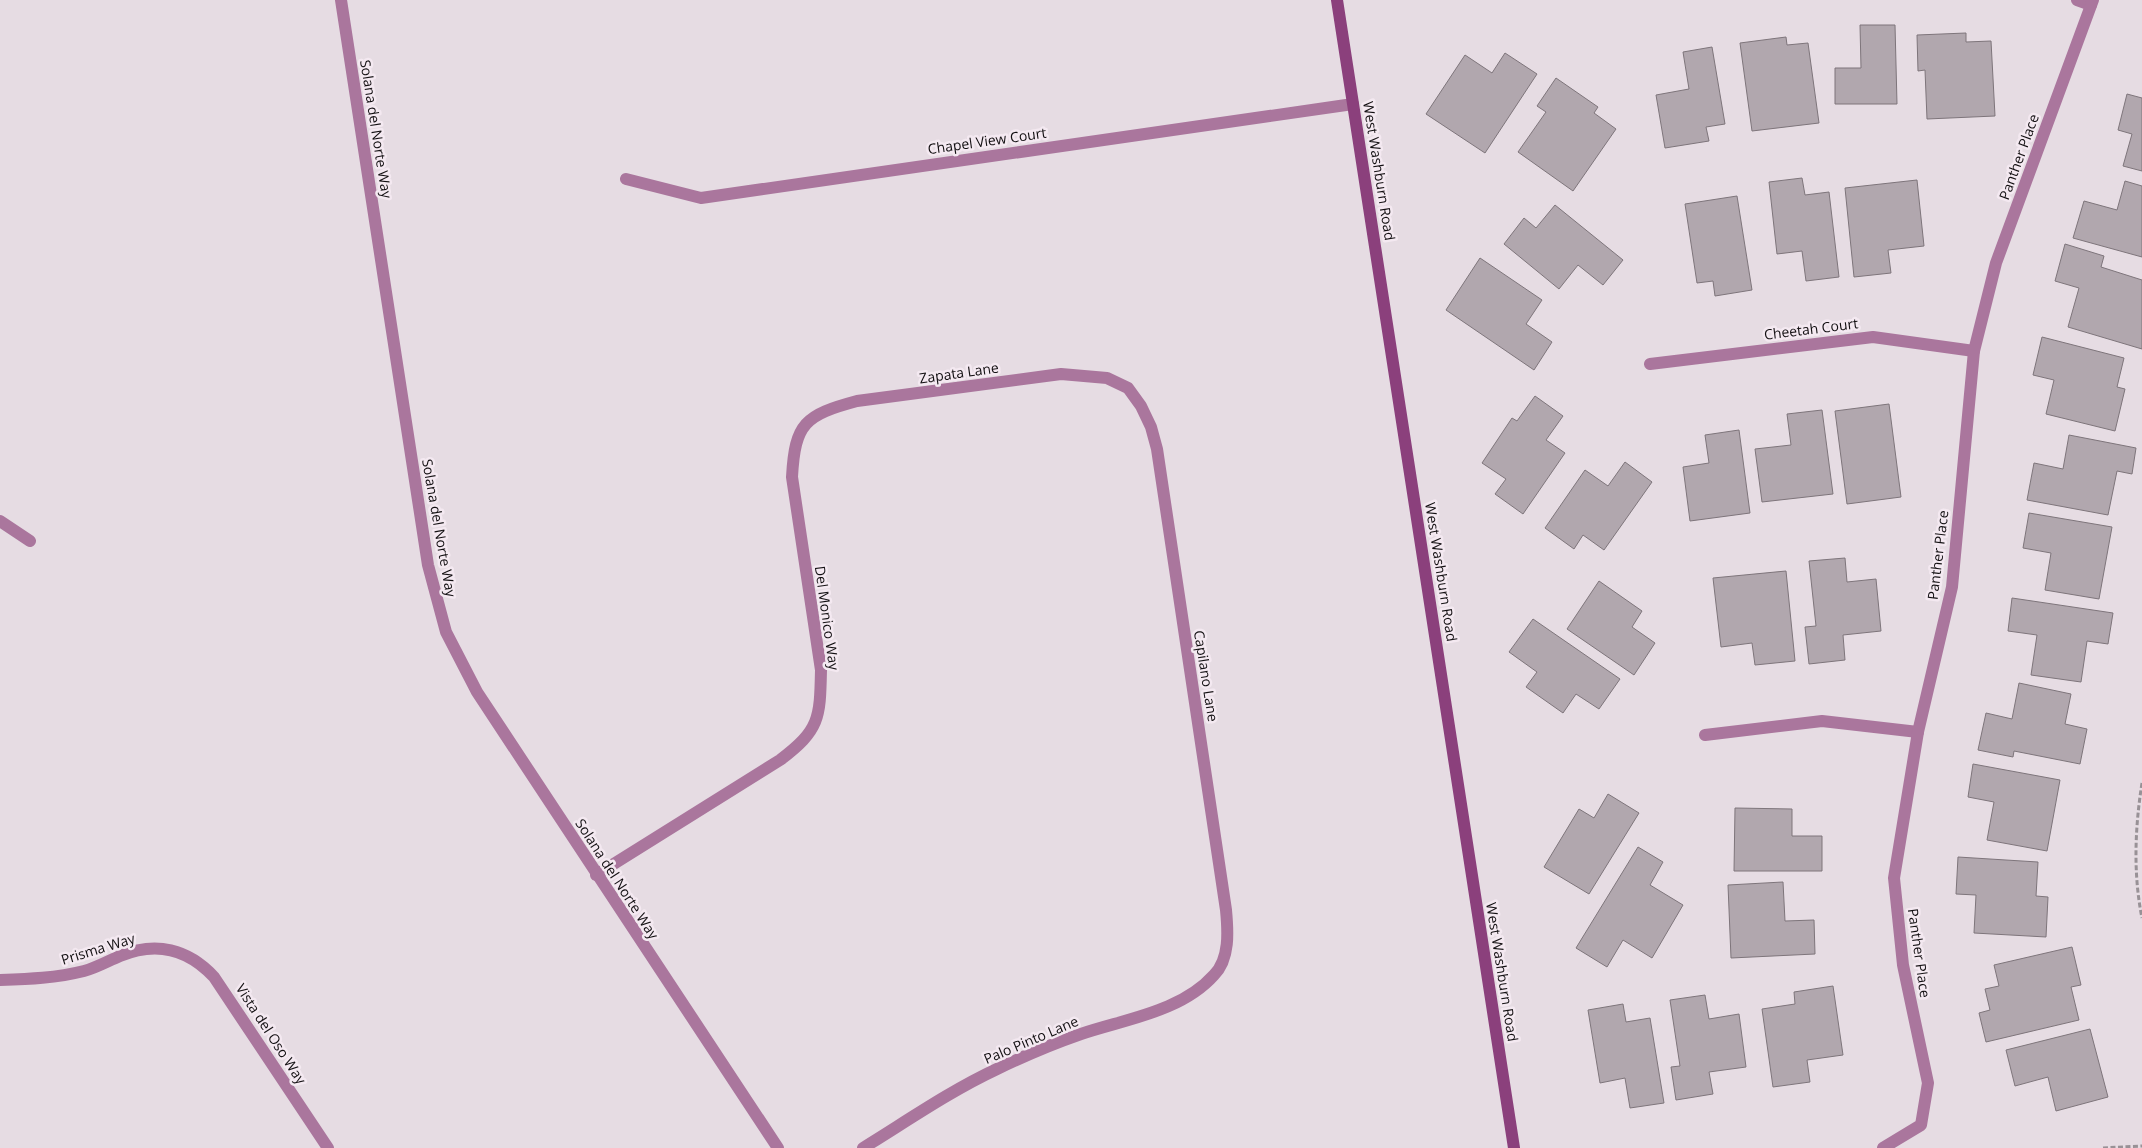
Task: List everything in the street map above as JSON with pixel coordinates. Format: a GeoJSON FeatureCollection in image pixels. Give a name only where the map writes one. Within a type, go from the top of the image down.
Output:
{"type":"FeatureCollection","features":[{"type":"Feature","properties":{"kind":"street","name":"Solana del Norte Way"},"geometry":{"type":"LineString","coordinates":[[341,0],[428,565],[446,632],[477,692],[778,1148]]}},
{"type":"Feature","properties":{"kind":"street","name":"West Washburn Road"},"geometry":{"type":"LineString","coordinates":[[1337,0],[1514,1148]]}},
{"type":"Feature","properties":{"kind":"street"},"geometry":{"type":"LineString","coordinates":[[2077,0],[2092,3]]}},
{"type":"Feature","properties":{"kind":"street","name":"Panther Place"},"geometry":{"type":"LineString","coordinates":[[1884,1148],[1921,1125],[1928,1082],[1903,966],[1894,878],[1918,732],[1952,587],[1974,351],[1996,263],[2092,3]]}},
{"type":"Feature","properties":{"kind":"street","name":"Chapel View Court"},"geometry":{"type":"LineString","coordinates":[[626,179],[701,198],[1353,104]]}},
{"type":"Feature","properties":{"kind":"street","name":"Cheetah Court"},"geometry":{"type":"LineString","coordinates":[[1650,364],[1873,337],[1974,351]]}},
{"type":"Feature","properties":{"kind":"street","name":"Zapata Lane"},"geometry":{"type":"LineString","coordinates":[[800,430],[815,416],[834,407],[857,401],[1061,374],[1107,378],[1128,388]]}},
{"type":"Feature","properties":{"kind":"street","name":"Capilano Lane"},"geometry":{"type":"LineString","coordinates":[[1128,388],[1141,406],[1151,426],[1157,449],[1218,851],[1228,931],[1225,953],[1216,974]]}},
{"type":"Feature","properties":{"kind":"street","name":"Del Monico Way"},"geometry":{"type":"LineString","coordinates":[[596,875],[780,760],[799,745],[815,725],[820,699],[821,670],[792,477],[793,453],[800,430]]}},
{"type":"Feature","properties":{"kind":"street"},"geometry":{"type":"LineString","coordinates":[[0,521],[30,541]]}},
{"type":"Feature","properties":{"kind":"street"},"geometry":{"type":"LineString","coordinates":[[1705,735],[1822,721],[1918,732]]}},
{"type":"Feature","properties":{"kind":"street","name":"Prisma Way"},"geometry":{"type":"LineString","coordinates":[[0,980],[48,978],[68,975],[88,970],[122,955],[140,950],[175,951]]}},
{"type":"Feature","properties":{"kind":"street","name":"Vista del Oso Way"},"geometry":{"type":"LineString","coordinates":[[175,951],[190,956],[203,965],[214,977],[328,1148]]}},
{"type":"Feature","properties":{"kind":"street","name":"Palo Pinto Lane"},"geometry":{"type":"LineString","coordinates":[[864,1148],[958,1089],[996,1069],[1081,1034],[1164,1008],[1201,988],[1216,974]]}},
{"type":"Feature","properties":{"kind":"path"},"geometry":{"type":"LineString","coordinates":[[2142,782],[2137,828],[2137,894],[2142,918]]}},
{"type":"Feature","properties":{"kind":"path"},"geometry":{"type":"LineString","coordinates":[[2103,1148],[2142,1146]]}},
{"type":"Feature","properties":{"kind":"building"},"geometry":{"type":"Polygon","coordinates":[[[1860,25],[1895,25],[1897,104],[1835,104],[1835,68],[1861,68],[1860,25]]]}},
{"type":"Feature","properties":{"kind":"building"},"geometry":{"type":"Polygon","coordinates":[[[1966,33],[1966,42],[1991,41],[1995,116],[1927,119],[1925,70],[1918,71],[1917,35],[1966,33]]]}},
{"type":"Feature","properties":{"kind":"building"},"geometry":{"type":"Polygon","coordinates":[[[1786,37],[1787,45],[1808,43],[1819,123],[1752,131],[1740,43],[1786,37]]]}},
{"type":"Feature","properties":{"kind":"building"},"geometry":{"type":"Polygon","coordinates":[[[1712,47],[1725,124],[1706,127],[1709,141],[1665,148],[1656,95],[1689,89],[1683,52],[1712,47]]]}},
{"type":"Feature","properties":{"kind":"building"},"geometry":{"type":"Polygon","coordinates":[[[1505,53],[1537,74],[1485,153],[1426,114],[1465,55],[1492,73],[1505,53]]]}},
{"type":"Feature","properties":{"kind":"building"},"geometry":{"type":"Polygon","coordinates":[[[1556,78],[1598,107],[1594,113],[1616,129],[1573,191],[1518,152],[1546,112],[1537,106],[1556,78]]]}},
{"type":"Feature","properties":{"kind":"building"},"geometry":{"type":"Polygon","coordinates":[[[2127,94],[2142,98],[2142,171],[2123,166],[2132,134],[2118,130],[2127,94]]]}},
{"type":"Feature","properties":{"kind":"building"},"geometry":{"type":"Polygon","coordinates":[[[1802,178],[1805,195],[1829,192],[1839,277],[1806,281],[1802,251],[1777,254],[1769,182],[1802,178]]]}},
{"type":"Feature","properties":{"kind":"building"},"geometry":{"type":"Polygon","coordinates":[[[1917,180],[1924,246],[1888,250],[1891,273],[1854,277],[1845,188],[1917,180]]]}},
{"type":"Feature","properties":{"kind":"building"},"geometry":{"type":"Polygon","coordinates":[[[2125,181],[2142,186],[2142,257],[2073,238],[2084,201],[2117,210],[2125,181]]]}},
{"type":"Feature","properties":{"kind":"building"},"geometry":{"type":"Polygon","coordinates":[[[1737,196],[1752,290],[1715,296],[1713,281],[1697,283],[1685,204],[1737,196]]]}},
{"type":"Feature","properties":{"kind":"building"},"geometry":{"type":"Polygon","coordinates":[[[1555,205],[1623,260],[1603,285],[1578,265],[1559,289],[1504,244],[1524,218],[1536,228],[1555,205]]]}},
{"type":"Feature","properties":{"kind":"building"},"geometry":{"type":"Polygon","coordinates":[[[2065,244],[2104,256],[2101,267],[2142,280],[2142,349],[2068,327],[2079,288],[2055,281],[2065,244]]]}},
{"type":"Feature","properties":{"kind":"building"},"geometry":{"type":"Polygon","coordinates":[[[1480,258],[1542,300],[1526,324],[1552,342],[1534,370],[1446,310],[1480,258]]]}},
{"type":"Feature","properties":{"kind":"building"},"geometry":{"type":"Polygon","coordinates":[[[2042,337],[2124,358],[2117,387],[2125,389],[2115,431],[2046,414],[2054,380],[2033,375],[2042,337]]]}},
{"type":"Feature","properties":{"kind":"building"},"geometry":{"type":"Polygon","coordinates":[[[1535,396],[1563,416],[1546,440],[1565,453],[1523,514],[1495,494],[1506,479],[1482,463],[1512,418],[1517,421],[1535,396]]]}},
{"type":"Feature","properties":{"kind":"building"},"geometry":{"type":"Polygon","coordinates":[[[1889,404],[1901,497],[1847,504],[1835,411],[1889,404]]]}},
{"type":"Feature","properties":{"kind":"building"},"geometry":{"type":"Polygon","coordinates":[[[1822,410],[1833,494],[1762,502],[1755,449],[1791,445],[1787,414],[1822,410]]]}},
{"type":"Feature","properties":{"kind":"building"},"geometry":{"type":"Polygon","coordinates":[[[1739,430],[1750,513],[1690,521],[1683,467],[1709,463],[1705,435],[1739,430]]]}},
{"type":"Feature","properties":{"kind":"building"},"geometry":{"type":"Polygon","coordinates":[[[2069,435],[2136,448],[2132,474],[2117,471],[2108,515],[2027,500],[2034,463],[2063,469],[2069,435]]]}},
{"type":"Feature","properties":{"kind":"building"},"geometry":{"type":"Polygon","coordinates":[[[1625,462],[1652,482],[1604,550],[1583,535],[1574,549],[1545,528],[1585,470],[1608,486],[1625,462]]]}},
{"type":"Feature","properties":{"kind":"building"},"geometry":{"type":"Polygon","coordinates":[[[2029,513],[2112,527],[2099,599],[2045,590],[2051,553],[2023,548],[2029,513]]]}},
{"type":"Feature","properties":{"kind":"building"},"geometry":{"type":"Polygon","coordinates":[[[1845,558],[1847,582],[1876,579],[1881,631],[1843,635],[1845,660],[1809,664],[1805,627],[1816,626],[1809,561],[1845,558]]]}},
{"type":"Feature","properties":{"kind":"building"},"geometry":{"type":"Polygon","coordinates":[[[1786,571],[1795,661],[1755,665],[1752,643],[1721,647],[1713,578],[1786,571]]]}},
{"type":"Feature","properties":{"kind":"building"},"geometry":{"type":"Polygon","coordinates":[[[1599,581],[1642,611],[1632,627],[1655,643],[1634,675],[1567,629],[1599,581]]]}},
{"type":"Feature","properties":{"kind":"building"},"geometry":{"type":"Polygon","coordinates":[[[2012,598],[2113,613],[2108,644],[2087,641],[2081,682],[2031,675],[2037,635],[2008,631],[2012,598]]]}},
{"type":"Feature","properties":{"kind":"building"},"geometry":{"type":"Polygon","coordinates":[[[1533,619],[1620,679],[1599,709],[1576,694],[1563,713],[1526,687],[1537,672],[1509,652],[1533,619]]]}},
{"type":"Feature","properties":{"kind":"building"},"geometry":{"type":"Polygon","coordinates":[[[2019,683],[2071,694],[2065,724],[2087,729],[2080,764],[2014,751],[2013,757],[1978,750],[1986,713],[2012,719],[2019,683]]]}},
{"type":"Feature","properties":{"kind":"building"},"geometry":{"type":"Polygon","coordinates":[[[1973,764],[2060,780],[2047,851],[1987,840],[1994,802],[1968,797],[1973,764]]]}},
{"type":"Feature","properties":{"kind":"building"},"geometry":{"type":"Polygon","coordinates":[[[1608,794],[1639,813],[1589,894],[1544,867],[1579,809],[1594,818],[1608,794]]]}},
{"type":"Feature","properties":{"kind":"building"},"geometry":{"type":"Polygon","coordinates":[[[1735,808],[1792,809],[1792,836],[1822,836],[1822,871],[1734,871],[1735,808]]]}},
{"type":"Feature","properties":{"kind":"building"},"geometry":{"type":"Polygon","coordinates":[[[1638,847],[1663,862],[1650,885],[1683,905],[1652,958],[1623,940],[1607,967],[1576,948],[1638,847]]]}},
{"type":"Feature","properties":{"kind":"building"},"geometry":{"type":"Polygon","coordinates":[[[1958,857],[2038,862],[2036,896],[2048,897],[2046,937],[1974,933],[1976,895],[1956,894],[1958,857]]]}},
{"type":"Feature","properties":{"kind":"building"},"geometry":{"type":"Polygon","coordinates":[[[1783,882],[1785,921],[1814,920],[1815,954],[1731,958],[1728,885],[1783,882]]]}},
{"type":"Feature","properties":{"kind":"building"},"geometry":{"type":"Polygon","coordinates":[[[2072,947],[2081,985],[2071,987],[2079,1020],[1986,1042],[1979,1013],[1990,1010],[1985,989],[1999,986],[1994,965],[2072,947]]]}},
{"type":"Feature","properties":{"kind":"building"},"geometry":{"type":"Polygon","coordinates":[[[1833,986],[1843,1055],[1807,1060],[1810,1082],[1773,1087],[1762,1009],[1795,1004],[1794,992],[1833,986]]]}},
{"type":"Feature","properties":{"kind":"building"},"geometry":{"type":"Polygon","coordinates":[[[1705,995],[1709,1019],[1739,1014],[1746,1067],[1709,1072],[1713,1094],[1676,1100],[1671,1067],[1680,1066],[1670,1000],[1705,995]]]}},
{"type":"Feature","properties":{"kind":"building"},"geometry":{"type":"Polygon","coordinates":[[[1623,1004],[1626,1022],[1650,1018],[1664,1103],[1630,1108],[1625,1078],[1600,1083],[1588,1010],[1623,1004]]]}},
{"type":"Feature","properties":{"kind":"building"},"geometry":{"type":"Polygon","coordinates":[[[2090,1029],[2108,1097],[2056,1111],[2048,1077],[2015,1086],[2006,1050],[2090,1029]]]}}]}
